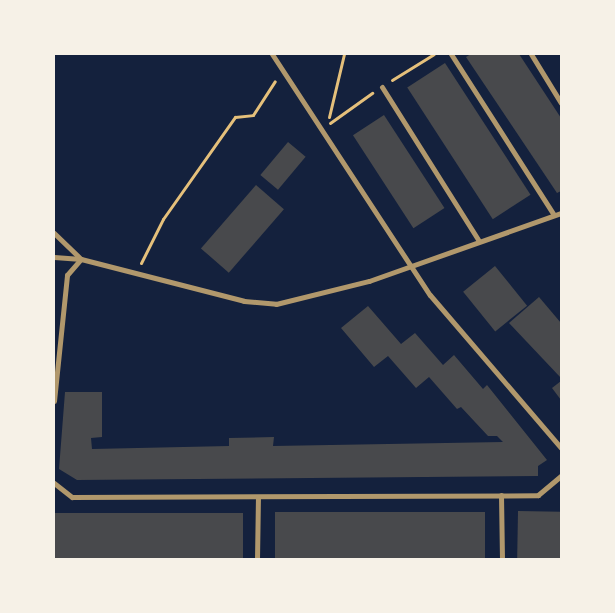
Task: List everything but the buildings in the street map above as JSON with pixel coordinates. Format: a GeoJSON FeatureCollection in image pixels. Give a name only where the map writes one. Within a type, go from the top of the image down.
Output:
{"type":"FeatureCollection","features":[{"type":"Feature","properties":{"kind":"street"},"geometry":{"type":"LineString","coordinates":[[272,54],[430,295],[561,448]]}},
{"type":"Feature","properties":{"kind":"street"},"geometry":{"type":"LineString","coordinates":[[451,54],[554,215]]}},
{"type":"Feature","properties":{"kind":"street"},"geometry":{"type":"LineString","coordinates":[[531,54],[561,103]]}},
{"type":"Feature","properties":{"kind":"street"},"geometry":{"type":"LineString","coordinates":[[382,87],[479,240]]}},
{"type":"Feature","properties":{"kind":"street"},"geometry":{"type":"LineString","coordinates":[[54,257],[81,258],[135,275],[244,301],[276,304],[369,281],[479,240],[561,213]]}},
{"type":"Feature","properties":{"kind":"street"},"geometry":{"type":"LineString","coordinates":[[54,233],[81,258]]}},
{"type":"Feature","properties":{"kind":"street"},"geometry":{"type":"LineString","coordinates":[[54,401],[67,275],[81,258]]}},
{"type":"Feature","properties":{"kind":"street"},"geometry":{"type":"LineString","coordinates":[[54,483],[72,497],[258,498],[538,495],[561,476]]}},
{"type":"Feature","properties":{"kind":"street"},"geometry":{"type":"LineString","coordinates":[[501,495],[502,559]]}},
{"type":"Feature","properties":{"kind":"street"},"geometry":{"type":"LineString","coordinates":[[257,559],[258,498]]}},
{"type":"Feature","properties":{"kind":"path"},"geometry":{"type":"LineString","coordinates":[[328,140],[328,124],[344,54]]}},
{"type":"Feature","properties":{"kind":"path"},"geometry":{"type":"LineString","coordinates":[[328,124],[434,54]]}},
{"type":"Feature","properties":{"kind":"path"},"geometry":{"type":"LineString","coordinates":[[135,275],[163,219],[235,117],[253,115],[282,69]]}},
{"type":"Feature","properties":{"kind":"path"},"geometry":{"type":"LineString","coordinates":[[323,116],[328,124]]}}]}
